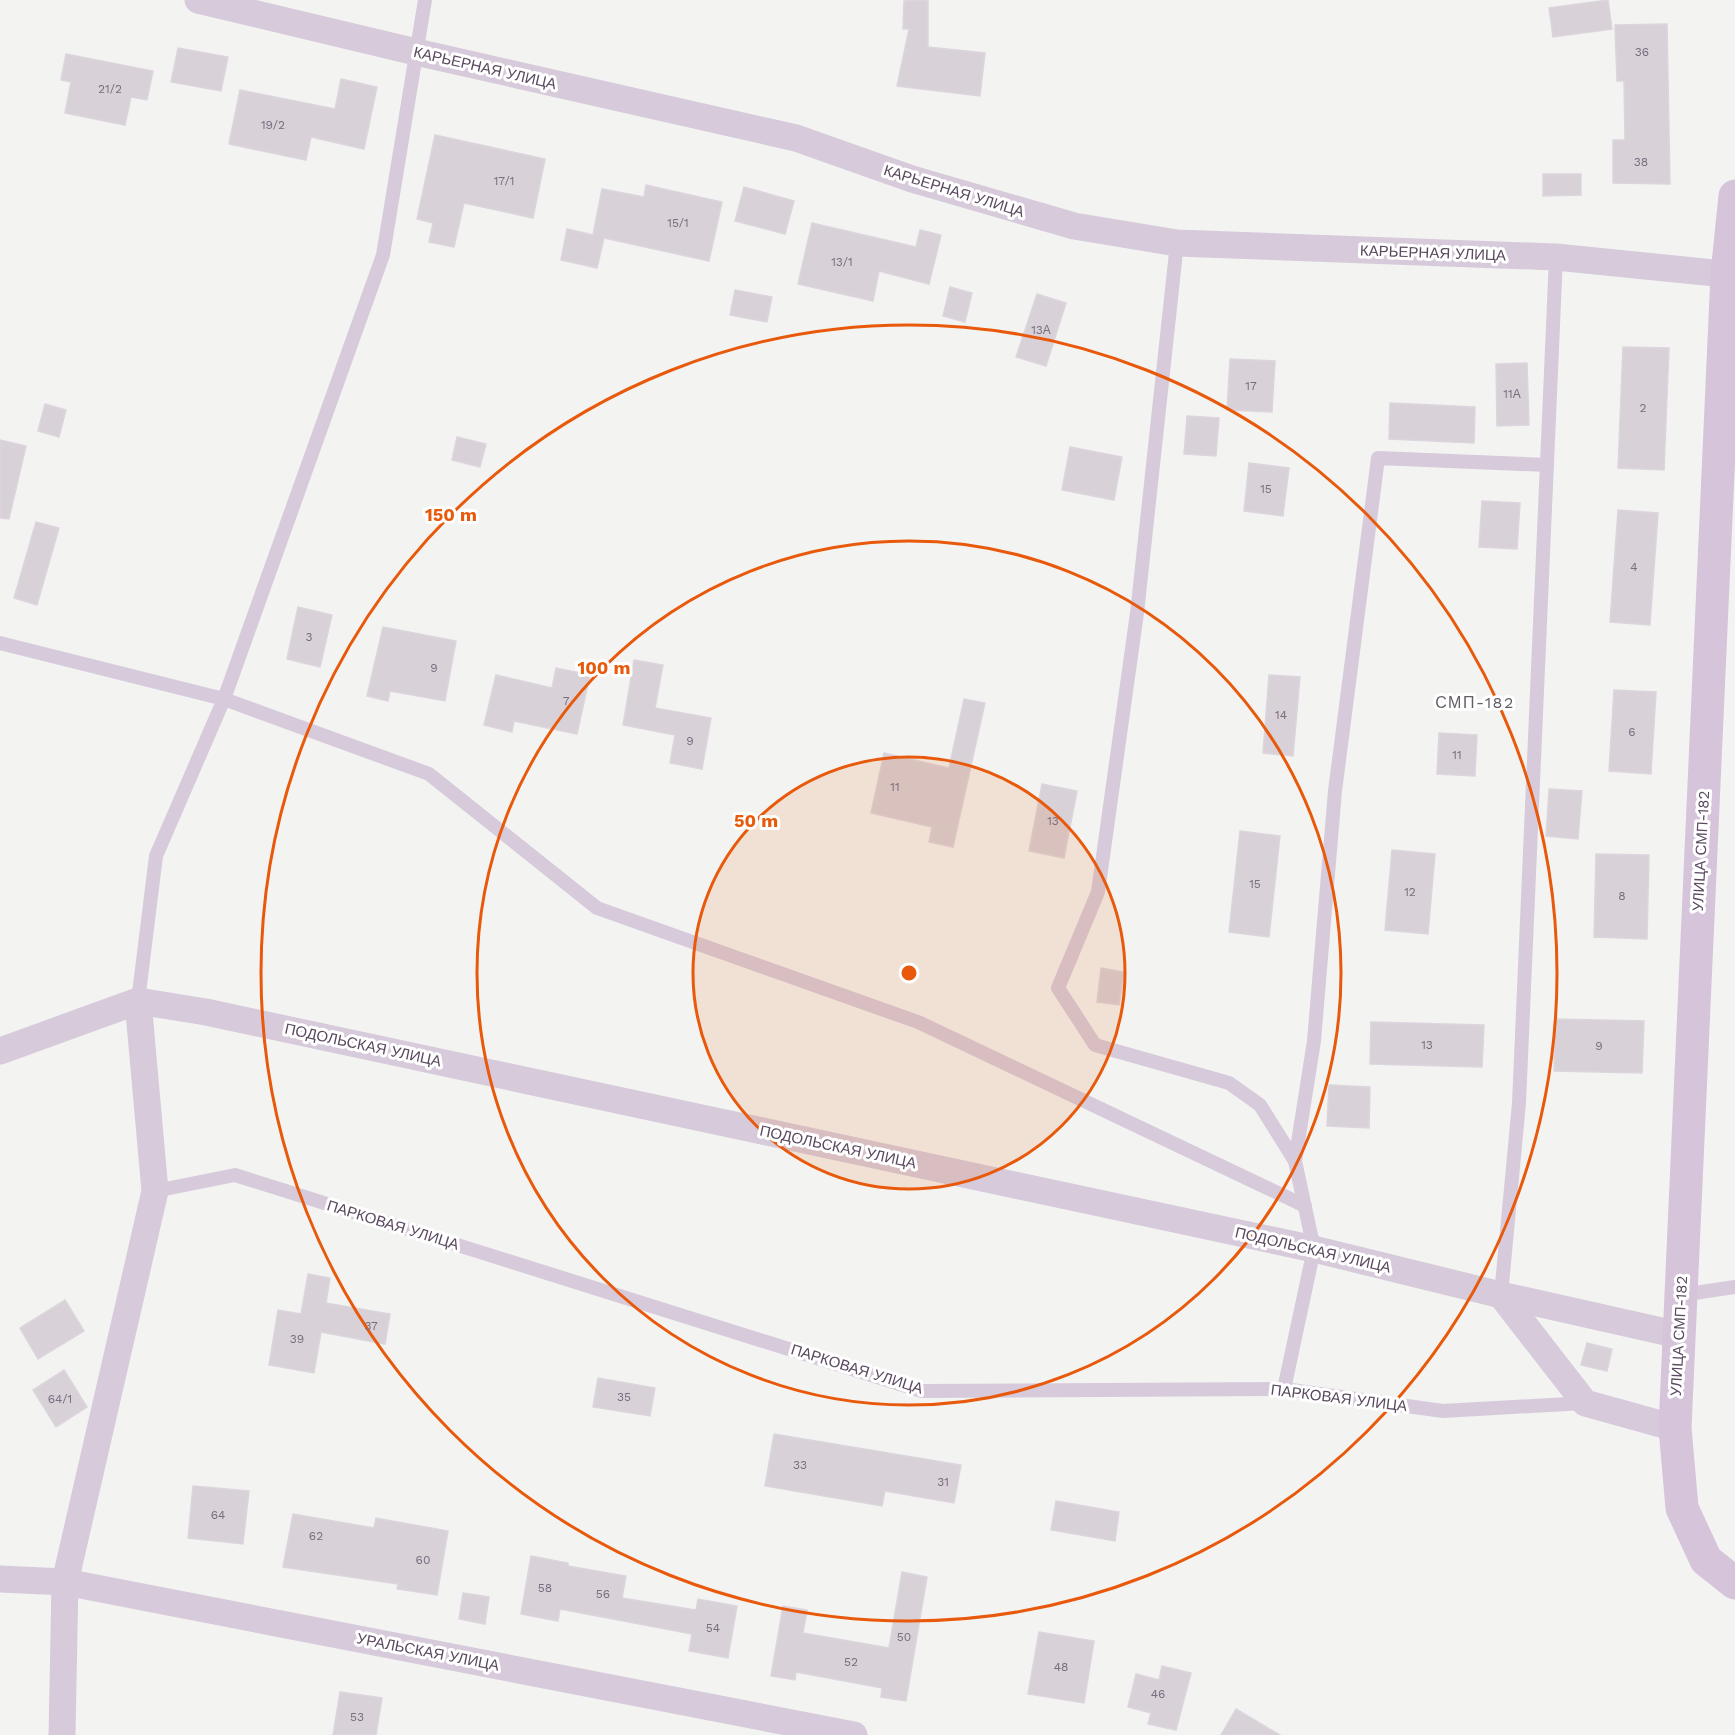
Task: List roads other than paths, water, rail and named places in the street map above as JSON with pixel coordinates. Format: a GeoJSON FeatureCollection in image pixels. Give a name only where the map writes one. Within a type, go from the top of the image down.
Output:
{"type":"FeatureCollection","features":[{"type":"Feature","properties":{"kind":"street","name":"КАРЬЕРНАЯ УЛИЦА"},"geometry":{"type":"LineString","coordinates":[[198,0],[796,138],[912,179],[1074,226],[1177,243],[1556,257],[1731,274]]}},
{"type":"Feature","properties":{"kind":"street","name":"УЛИЦА СМП-182"},"geometry":{"type":"LineString","coordinates":[[1675,1428],[1735,196]]}},
{"type":"Feature","properties":{"kind":"street","name":"ПОДОЛЬСКАЯ УЛИЦА"},"geometry":{"type":"LineString","coordinates":[[0,1051],[138,1001],[218,1014],[1314,1249],[1501,1295],[1679,1335]]}},
{"type":"Feature","properties":{"kind":"street"},"geometry":{"type":"LineString","coordinates":[[62,1735],[64,1582],[155,1191],[138,1001]]}},
{"type":"Feature","properties":{"kind":"street"},"geometry":{"type":"LineString","coordinates":[[1501,1295],[1585,1403],[1675,1428],[1682,1508],[1706,1560],[1735,1582]]}},
{"type":"Feature","properties":{"kind":"street","name":"УРАЛЬСКАЯ УЛИЦА"},"geometry":{"type":"LineString","coordinates":[[0,1579],[64,1582],[854,1735]]}},
{"type":"Feature","properties":{"kind":"lane"},"geometry":{"type":"LineString","coordinates":[[138,1001],[156,855],[224,699],[383,255],[425,0]]}},
{"type":"Feature","properties":{"kind":"lane"},"geometry":{"type":"LineString","coordinates":[[1177,243],[1137,613],[1098,892],[1058,988],[1095,1045],[1229,1083],[1260,1106],[1295,1161],[1314,1249],[1284,1389]]}},
{"type":"Feature","properties":{"kind":"lane"},"geometry":{"type":"LineString","coordinates":[[1501,1295],[1519,1103],[1556,257]]}},
{"type":"Feature","properties":{"kind":"lane"},"geometry":{"type":"LineString","coordinates":[[1295,1161],[1314,1041],[1335,791],[1378,459],[1547,465]]}},
{"type":"Feature","properties":{"kind":"lane"},"geometry":{"type":"LineString","coordinates":[[0,643],[224,699],[429,774],[597,908],[918,1022],[1305,1206]]}},
{"type":"Feature","properties":{"kind":"lane","name":"ПАРКОВАЯ УЛИЦА"},"geometry":{"type":"LineString","coordinates":[[155,1191],[235,1175],[922,1391],[1284,1389],[1443,1411],[1585,1403]]}},
{"type":"Feature","properties":{"kind":"lane"},"geometry":{"type":"LineString","coordinates":[[1681,1295],[1735,1287]]}},
{"type":"Feature","properties":{"kind":"district","name":"СМП-182"},"geometry":{"type":"Point","coordinates":[1475,702]}}]}
